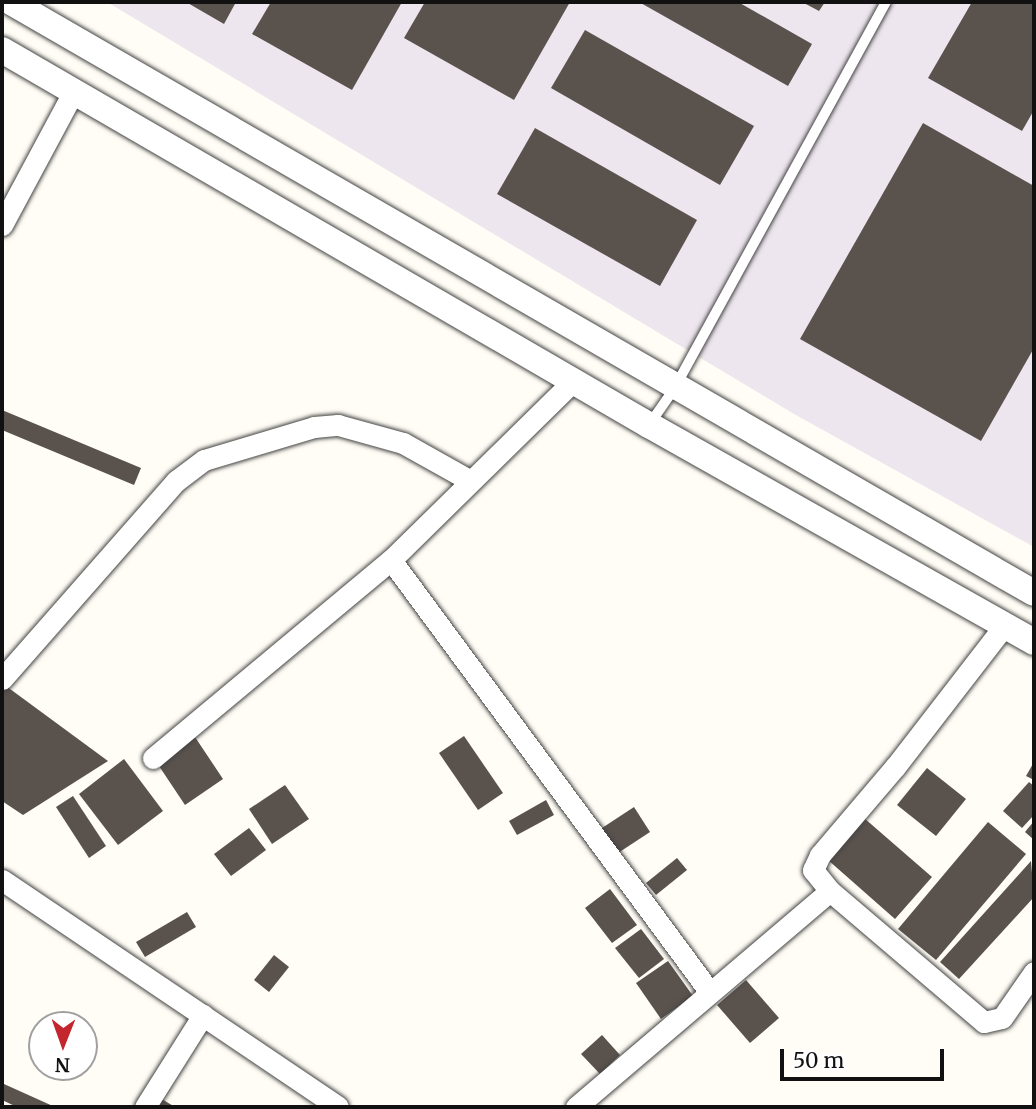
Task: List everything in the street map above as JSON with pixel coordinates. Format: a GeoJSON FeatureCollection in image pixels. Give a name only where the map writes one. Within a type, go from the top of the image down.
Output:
{"type":"FeatureCollection","features":[{"type":"Feature","properties":{"kind":"street"},"geometry":{"type":"LineString","coordinates":[[11,2],[674,389],[1034,593]]}},
{"type":"Feature","properties":{"kind":"street"},"geometry":{"type":"LineString","coordinates":[[2,50],[649,425],[1034,642]]}},
{"type":"Feature","properties":{"kind":"street"},"geometry":{"type":"LineString","coordinates":[[2,225],[74,91]]}},
{"type":"Feature","properties":{"kind":"street"},"geometry":{"type":"LineString","coordinates":[[153,758],[391,560],[469,480],[573,381]]}},
{"type":"Feature","properties":{"kind":"street"},"geometry":{"type":"LineString","coordinates":[[2,679],[176,481],[204,460],[314,427],[338,425],[403,443],[469,480]]}},
{"type":"Feature","properties":{"kind":"street"},"geometry":{"type":"LineString","coordinates":[[391,560],[709,991]]}},
{"type":"Feature","properties":{"kind":"street"},"geometry":{"type":"LineString","coordinates":[[979,611],[1000,576]]}},
{"type":"Feature","properties":{"kind":"street"},"geometry":{"type":"LineString","coordinates":[[1004,626],[895,767],[820,855],[813,870],[830,891],[984,1022],[1002,1018],[1034,972]]}},
{"type":"Feature","properties":{"kind":"street"},"geometry":{"type":"LineString","coordinates":[[2,880],[338,1107]]}},
{"type":"Feature","properties":{"kind":"street"},"geometry":{"type":"LineString","coordinates":[[576,1107],[709,991],[830,891]]}},
{"type":"Feature","properties":{"kind":"street"},"geometry":{"type":"LineString","coordinates":[[145,1107],[203,1015]]}},
{"type":"Feature","properties":{"kind":"lane"},"geometry":{"type":"LineString","coordinates":[[649,425],[674,389],[886,2]]}},
{"type":"Feature","properties":{"kind":"shaded area"},"geometry":{"type":"Polygon","coordinates":[[[107,2],[1034,2],[1034,547],[794,414],[107,2]]]}},
{"type":"Feature","properties":{"kind":"building"},"geometry":{"type":"Polygon","coordinates":[[[186,2],[236,2],[224,24],[186,2]]]}},
{"type":"Feature","properties":{"kind":"building"},"geometry":{"type":"Polygon","coordinates":[[[271,2],[402,2],[352,90],[252,34],[271,2]]]}},
{"type":"Feature","properties":{"kind":"building"},"geometry":{"type":"Polygon","coordinates":[[[425,2],[570,2],[514,100],[404,38],[425,2]]]}},
{"type":"Feature","properties":{"kind":"building"},"geometry":{"type":"Polygon","coordinates":[[[639,2],[738,2],[812,44],[788,86],[639,2]]]}},
{"type":"Feature","properties":{"kind":"building"},"geometry":{"type":"Polygon","coordinates":[[[802,2],[825,2],[819,11],[802,2]]]}},
{"type":"Feature","properties":{"kind":"building"},"geometry":{"type":"Polygon","coordinates":[[[972,2],[1034,2],[1034,110],[1022,131],[928,78],[972,2]]]}},
{"type":"Feature","properties":{"kind":"building"},"geometry":{"type":"Polygon","coordinates":[[[585,30],[754,126],[720,185],[551,88],[585,30]]]}},
{"type":"Feature","properties":{"kind":"building"},"geometry":{"type":"Polygon","coordinates":[[[923,123],[1034,186],[1034,348],[981,441],[800,339],[923,123]]]}},
{"type":"Feature","properties":{"kind":"building"},"geometry":{"type":"Polygon","coordinates":[[[535,128],[697,220],[660,286],[497,194],[535,128]]]}},
{"type":"Feature","properties":{"kind":"building"},"geometry":{"type":"Polygon","coordinates":[[[2,410],[141,468],[134,485],[2,430],[2,410]]]}},
{"type":"Feature","properties":{"kind":"building"},"geometry":{"type":"Polygon","coordinates":[[[6,686],[108,761],[23,815],[2,801],[2,691],[6,686]]]}},
{"type":"Feature","properties":{"kind":"building"},"geometry":{"type":"Polygon","coordinates":[[[464,736],[503,793],[478,810],[439,753],[464,736]]]}},
{"type":"Feature","properties":{"kind":"building"},"geometry":{"type":"Polygon","coordinates":[[[195,737],[223,779],[185,805],[157,763],[195,737]]]}},
{"type":"Feature","properties":{"kind":"building"},"geometry":{"type":"Polygon","coordinates":[[[124,759],[163,811],[118,845],[79,794],[124,759]]]}},
{"type":"Feature","properties":{"kind":"building"},"geometry":{"type":"Polygon","coordinates":[[[1034,762],[1034,780],[1026,776],[1034,762]]]}},
{"type":"Feature","properties":{"kind":"building"},"geometry":{"type":"Polygon","coordinates":[[[927,768],[966,799],[936,836],[897,805],[927,768]]]}},
{"type":"Feature","properties":{"kind":"building"},"geometry":{"type":"Polygon","coordinates":[[[1029,782],[1034,786],[1034,815],[1022,828],[1003,811],[1029,782]]]}},
{"type":"Feature","properties":{"kind":"building"},"geometry":{"type":"Polygon","coordinates":[[[285,785],[309,819],[272,844],[249,809],[285,785]]]}},
{"type":"Feature","properties":{"kind":"building"},"geometry":{"type":"Polygon","coordinates":[[[73,796],[106,846],[89,858],[56,807],[73,796]]]}},
{"type":"Feature","properties":{"kind":"building"},"geometry":{"type":"Polygon","coordinates":[[[546,800],[554,815],[517,835],[509,821],[546,800]]]}},
{"type":"Feature","properties":{"kind":"building"},"geometry":{"type":"Polygon","coordinates":[[[634,807],[650,832],[615,855],[599,830],[634,807]]]}},
{"type":"Feature","properties":{"kind":"building"},"geometry":{"type":"Polygon","coordinates":[[[864,818],[932,877],[895,919],[828,860],[864,818]]]}},
{"type":"Feature","properties":{"kind":"building"},"geometry":{"type":"Polygon","coordinates":[[[1034,821],[1034,840],[1025,832],[1034,821]]]}},
{"type":"Feature","properties":{"kind":"building"},"geometry":{"type":"Polygon","coordinates":[[[988,822],[1026,854],[936,960],[898,929],[988,822]]]}},
{"type":"Feature","properties":{"kind":"building"},"geometry":{"type":"Polygon","coordinates":[[[249,828],[266,850],[231,876],[214,854],[249,828]]]}},
{"type":"Feature","properties":{"kind":"building"},"geometry":{"type":"Polygon","coordinates":[[[677,858],[687,870],[656,895],[646,883],[677,858]]]}},
{"type":"Feature","properties":{"kind":"building"},"geometry":{"type":"Polygon","coordinates":[[[1031,861],[1034,897],[959,979],[940,962],[1031,861]]]}},
{"type":"Feature","properties":{"kind":"building"},"geometry":{"type":"Polygon","coordinates":[[[610,889],[637,925],[612,943],[585,908],[610,889]]]}},
{"type":"Feature","properties":{"kind":"building"},"geometry":{"type":"Polygon","coordinates":[[[187,912],[196,927],[145,957],[136,942],[187,912]]]}},
{"type":"Feature","properties":{"kind":"building"},"geometry":{"type":"Polygon","coordinates":[[[641,929],[664,959],[639,978],[615,948],[641,929]]]}},
{"type":"Feature","properties":{"kind":"building"},"geometry":{"type":"Polygon","coordinates":[[[274,955],[289,967],[269,992],[254,980],[274,955]]]}},
{"type":"Feature","properties":{"kind":"building"},"geometry":{"type":"Polygon","coordinates":[[[668,961],[693,996],[661,1019],[636,983],[668,961]]]}},
{"type":"Feature","properties":{"kind":"building"},"geometry":{"type":"Polygon","coordinates":[[[746,980],[779,1018],[750,1043],[717,1005],[746,980]]]}},
{"type":"Feature","properties":{"kind":"building"},"geometry":{"type":"Polygon","coordinates":[[[602,1035],[620,1055],[600,1074],[581,1054],[602,1035]]]}},
{"type":"Feature","properties":{"kind":"building"},"geometry":{"type":"Polygon","coordinates":[[[4,1084],[55,1107],[17,1107],[2,1100],[4,1084]]]}},
{"type":"Feature","properties":{"kind":"building"},"geometry":{"type":"Polygon","coordinates":[[[160,1098],[175,1107],[154,1107],[160,1098]]]}}]}
